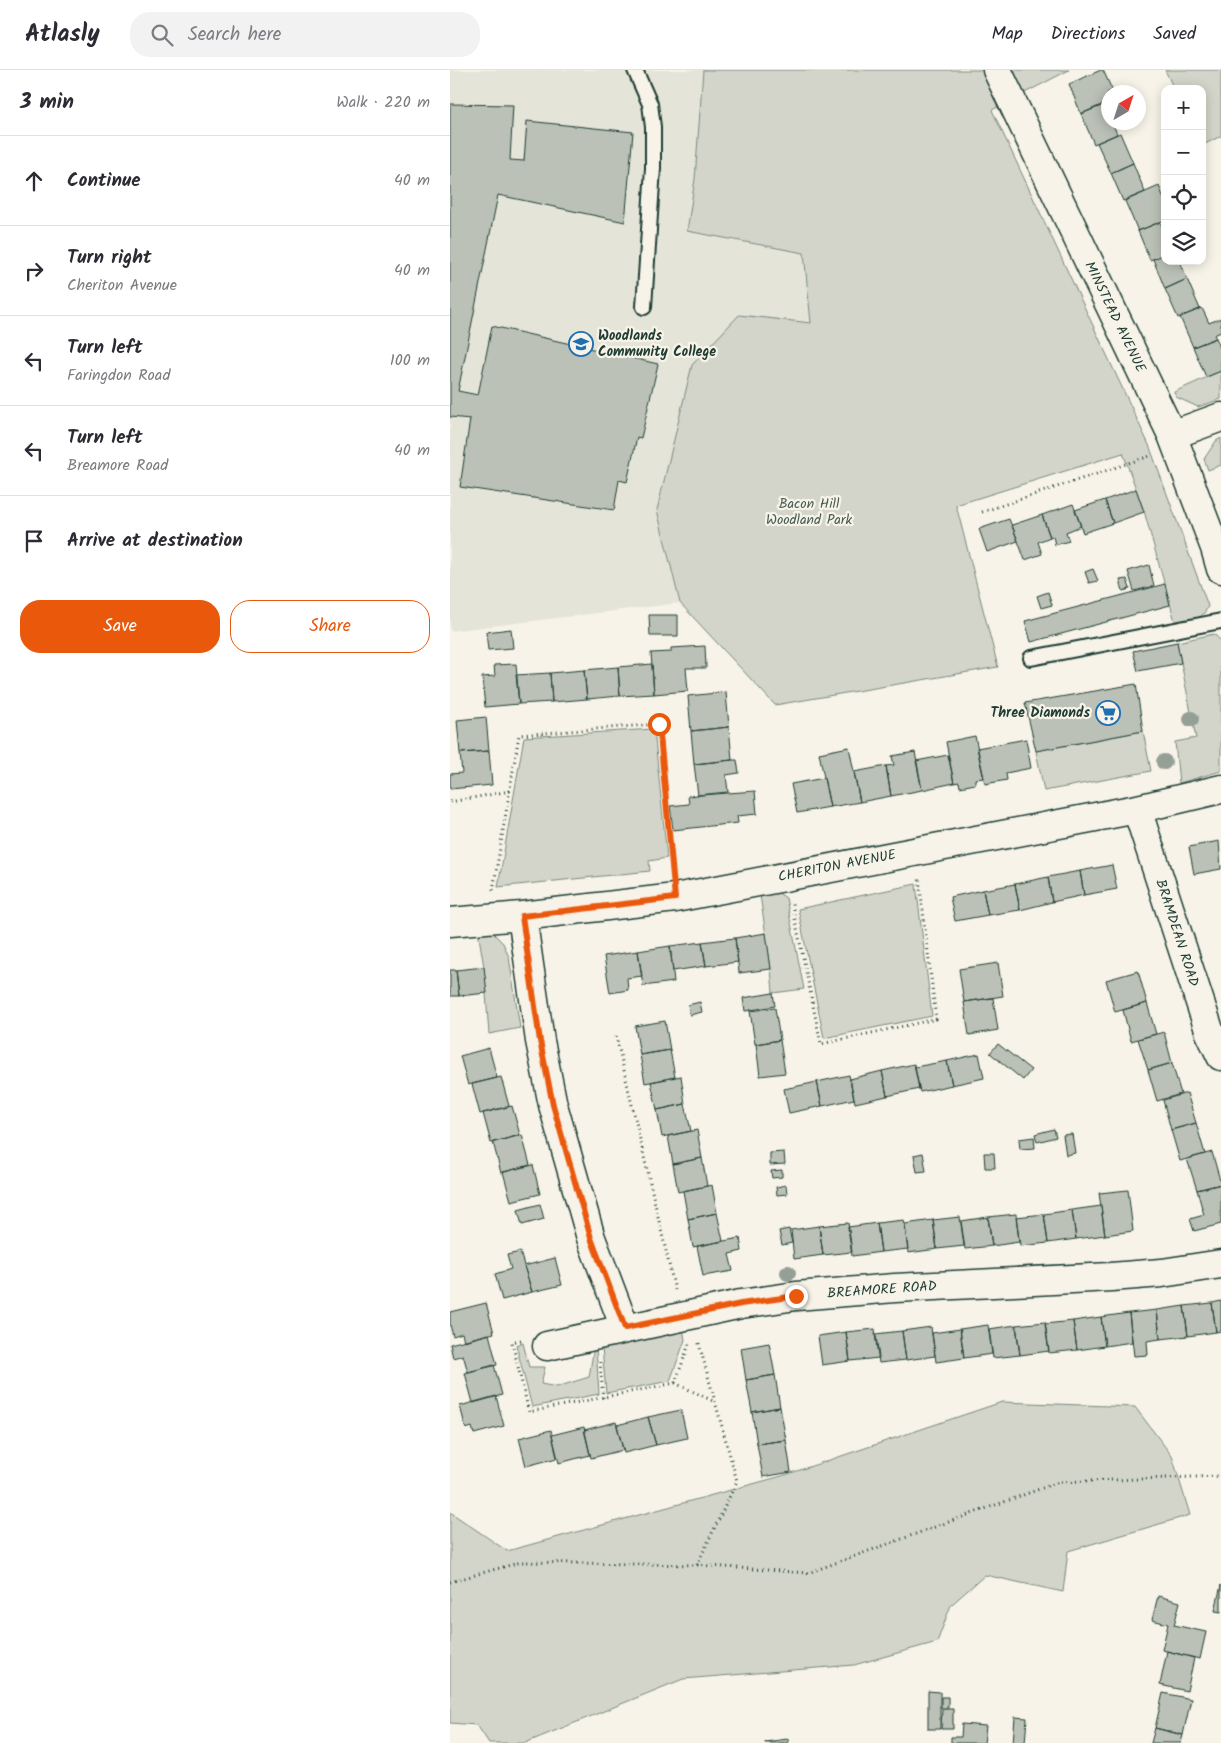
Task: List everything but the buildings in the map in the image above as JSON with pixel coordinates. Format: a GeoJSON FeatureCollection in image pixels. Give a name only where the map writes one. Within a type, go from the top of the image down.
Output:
{"type":"FeatureCollection","features":[{"type":"Feature","properties":{"kind":"street","name":"MINSTEAD AVENUE"},"geometry":{"type":"LineString","coordinates":[[997,70],[1175,441],[1221,569]]}},
{"type":"Feature","properties":{"kind":"street"},"geometry":{"type":"LineString","coordinates":[[1175,441],[1221,417]]}},
{"type":"Feature","properties":{"kind":"street","name":"CHERITON AVENUE"},"geometry":{"type":"LineString","coordinates":[[450,922],[522,916],[675,898],[1137,808],[1221,789]]}},
{"type":"Feature","properties":{"kind":"street","name":"BRAMDEAN ROAD"},"geometry":{"type":"LineString","coordinates":[[1137,808],[1210,1033],[1221,1056]]}},
{"type":"Feature","properties":{"kind":"street"},"geometry":{"type":"LineString","coordinates":[[522,916],[540,1041],[553,1105],[591,1238],[625,1328]]}},
{"type":"Feature","properties":{"kind":"street","name":"BREAMORE ROAD"},"geometry":{"type":"LineString","coordinates":[[538,1342],[689,1320],[741,1304],[796,1296],[849,1291],[1102,1278],[1162,1273],[1221,1264]]}},
{"type":"Feature","properties":{"kind":"lane"},"geometry":{"type":"LineString","coordinates":[[635,70],[650,104],[653,127],[653,168],[644,307]]}},
{"type":"Feature","properties":{"kind":"lane"},"geometry":{"type":"LineString","coordinates":[[1031,658],[1221,621]]}},
{"type":"Feature","properties":{"kind":"path"},"geometry":{"type":"LineString","coordinates":[[982,512],[1175,441]]}},
{"type":"Feature","properties":{"kind":"path"},"geometry":{"type":"LineString","coordinates":[[492,918],[493,889],[519,735],[659,724],[675,898]]}},
{"type":"Feature","properties":{"kind":"path"},"geometry":{"type":"LineString","coordinates":[[450,802],[510,791]]}},
{"type":"Feature","properties":{"kind":"path"},"geometry":{"type":"LineString","coordinates":[[786,876],[821,1044],[936,1020],[915,851]]}},
{"type":"Feature","properties":{"kind":"path"},"geometry":{"type":"LineString","coordinates":[[616,1036],[689,1320],[737,1481],[697,1565]]}},
{"type":"Feature","properties":{"kind":"path"},"geometry":{"type":"LineString","coordinates":[[674,1383],[689,1320]]}},
{"type":"Feature","properties":{"kind":"path"},"geometry":{"type":"LineString","coordinates":[[598,1334],[603,1398]]}},
{"type":"Feature","properties":{"kind":"path"},"geometry":{"type":"LineString","coordinates":[[538,1342],[512,1342],[529,1412],[674,1383],[715,1402]]}},
{"type":"Feature","properties":{"kind":"path"},"geometry":{"type":"LineString","coordinates":[[450,1582],[521,1562],[697,1565],[808,1573],[1059,1482],[1221,1476]]}},
{"type":"Feature","properties":{"kind":"shaded area","name":"Woodlands Community College"},"geometry":{"type":"Polygon","coordinates":[[[450,70],[703,70],[695,179],[687,231],[804,253],[811,323],[739,315],[657,510],[680,603],[450,631],[450,70]]]}},
{"type":"Feature","properties":{"kind":"green space","name":"Bacon Hill Woodland Park"},"geometry":{"type":"Polygon","coordinates":[[[703,70],[1069,70],[992,110],[1149,445],[1208,606],[1199,618],[1176,625],[1144,511],[1123,453],[956,505],[998,667],[775,705],[680,603],[657,510],[692,365],[739,315],[811,323],[804,253],[687,231],[695,179],[703,70]]]}},
{"type":"Feature","properties":{"kind":"green space"},"geometry":{"type":"Polygon","coordinates":[[[1165,70],[1221,70],[1221,136],[1206,144],[1206,85],[1172,85],[1165,70]]]}},
{"type":"Feature","properties":{"kind":"green space"},"geometry":{"type":"Polygon","coordinates":[[[1221,371],[1221,399],[1198,407],[1176,397],[1174,392],[1221,371]]]}},
{"type":"Feature","properties":{"kind":"green space"},"geometry":{"type":"Polygon","coordinates":[[[1221,438],[1221,465],[1208,470],[1204,459],[1216,441],[1221,438]]]}},
{"type":"Feature","properties":{"kind":"green space"},"geometry":{"type":"Polygon","coordinates":[[[1214,634],[1221,641],[1221,771],[1179,783],[1175,742],[1196,738],[1177,642],[1214,634]]]}},
{"type":"Feature","properties":{"kind":"green space"},"geometry":{"type":"Polygon","coordinates":[[[654,729],[667,858],[649,861],[650,871],[498,887],[524,737],[654,729]]]}},
{"type":"Feature","properties":{"kind":"green space"},"geometry":{"type":"Polygon","coordinates":[[[1143,731],[1151,771],[1044,791],[1036,751],[1143,731]]]}},
{"type":"Feature","properties":{"kind":"green space"},"geometry":{"type":"Polygon","coordinates":[[[916,884],[932,1016],[824,1038],[798,909],[916,884]]]}},
{"type":"Feature","properties":{"kind":"green space"},"geometry":{"type":"Polygon","coordinates":[[[777,892],[786,898],[804,989],[773,993],[760,895],[777,892]]]}},
{"type":"Feature","properties":{"kind":"green space"},"geometry":{"type":"Polygon","coordinates":[[[478,931],[491,931],[503,943],[509,957],[520,1028],[489,1034],[484,967],[478,931]]]}},
{"type":"Feature","properties":{"kind":"green space"},"geometry":{"type":"Polygon","coordinates":[[[683,1328],[685,1340],[670,1381],[606,1393],[602,1347],[683,1328]]]}},
{"type":"Feature","properties":{"kind":"green space"},"geometry":{"type":"Polygon","coordinates":[[[523,1343],[529,1367],[545,1367],[541,1384],[557,1387],[589,1377],[594,1347],[596,1347],[599,1394],[532,1407],[516,1345],[523,1343]]]}},
{"type":"Feature","properties":{"kind":"green space"},"geometry":{"type":"Polygon","coordinates":[[[1002,1402],[1135,1407],[1172,1456],[1190,1515],[1068,1551],[1063,1592],[985,1575],[951,1605],[937,1642],[854,1665],[683,1679],[525,1743],[489,1743],[477,1725],[450,1723],[450,1512],[507,1551],[782,1476],[1002,1402]]]}},
{"type":"Feature","properties":{"kind":"place","name":"Woodlands Community College"},"geometry":{"type":"Point","coordinates":[581,344]}},
{"type":"Feature","properties":{"kind":"place","name":"Three Diamonds"},"geometry":{"type":"Point","coordinates":[1108,713]}},
{"type":"Feature","properties":{"kind":"route"},"geometry":{"type":"LineString","coordinates":[[659,724],[675,898],[522,916],[540,1041],[553,1105],[591,1238],[625,1328],[741,1304],[796,1296]]}}]}
